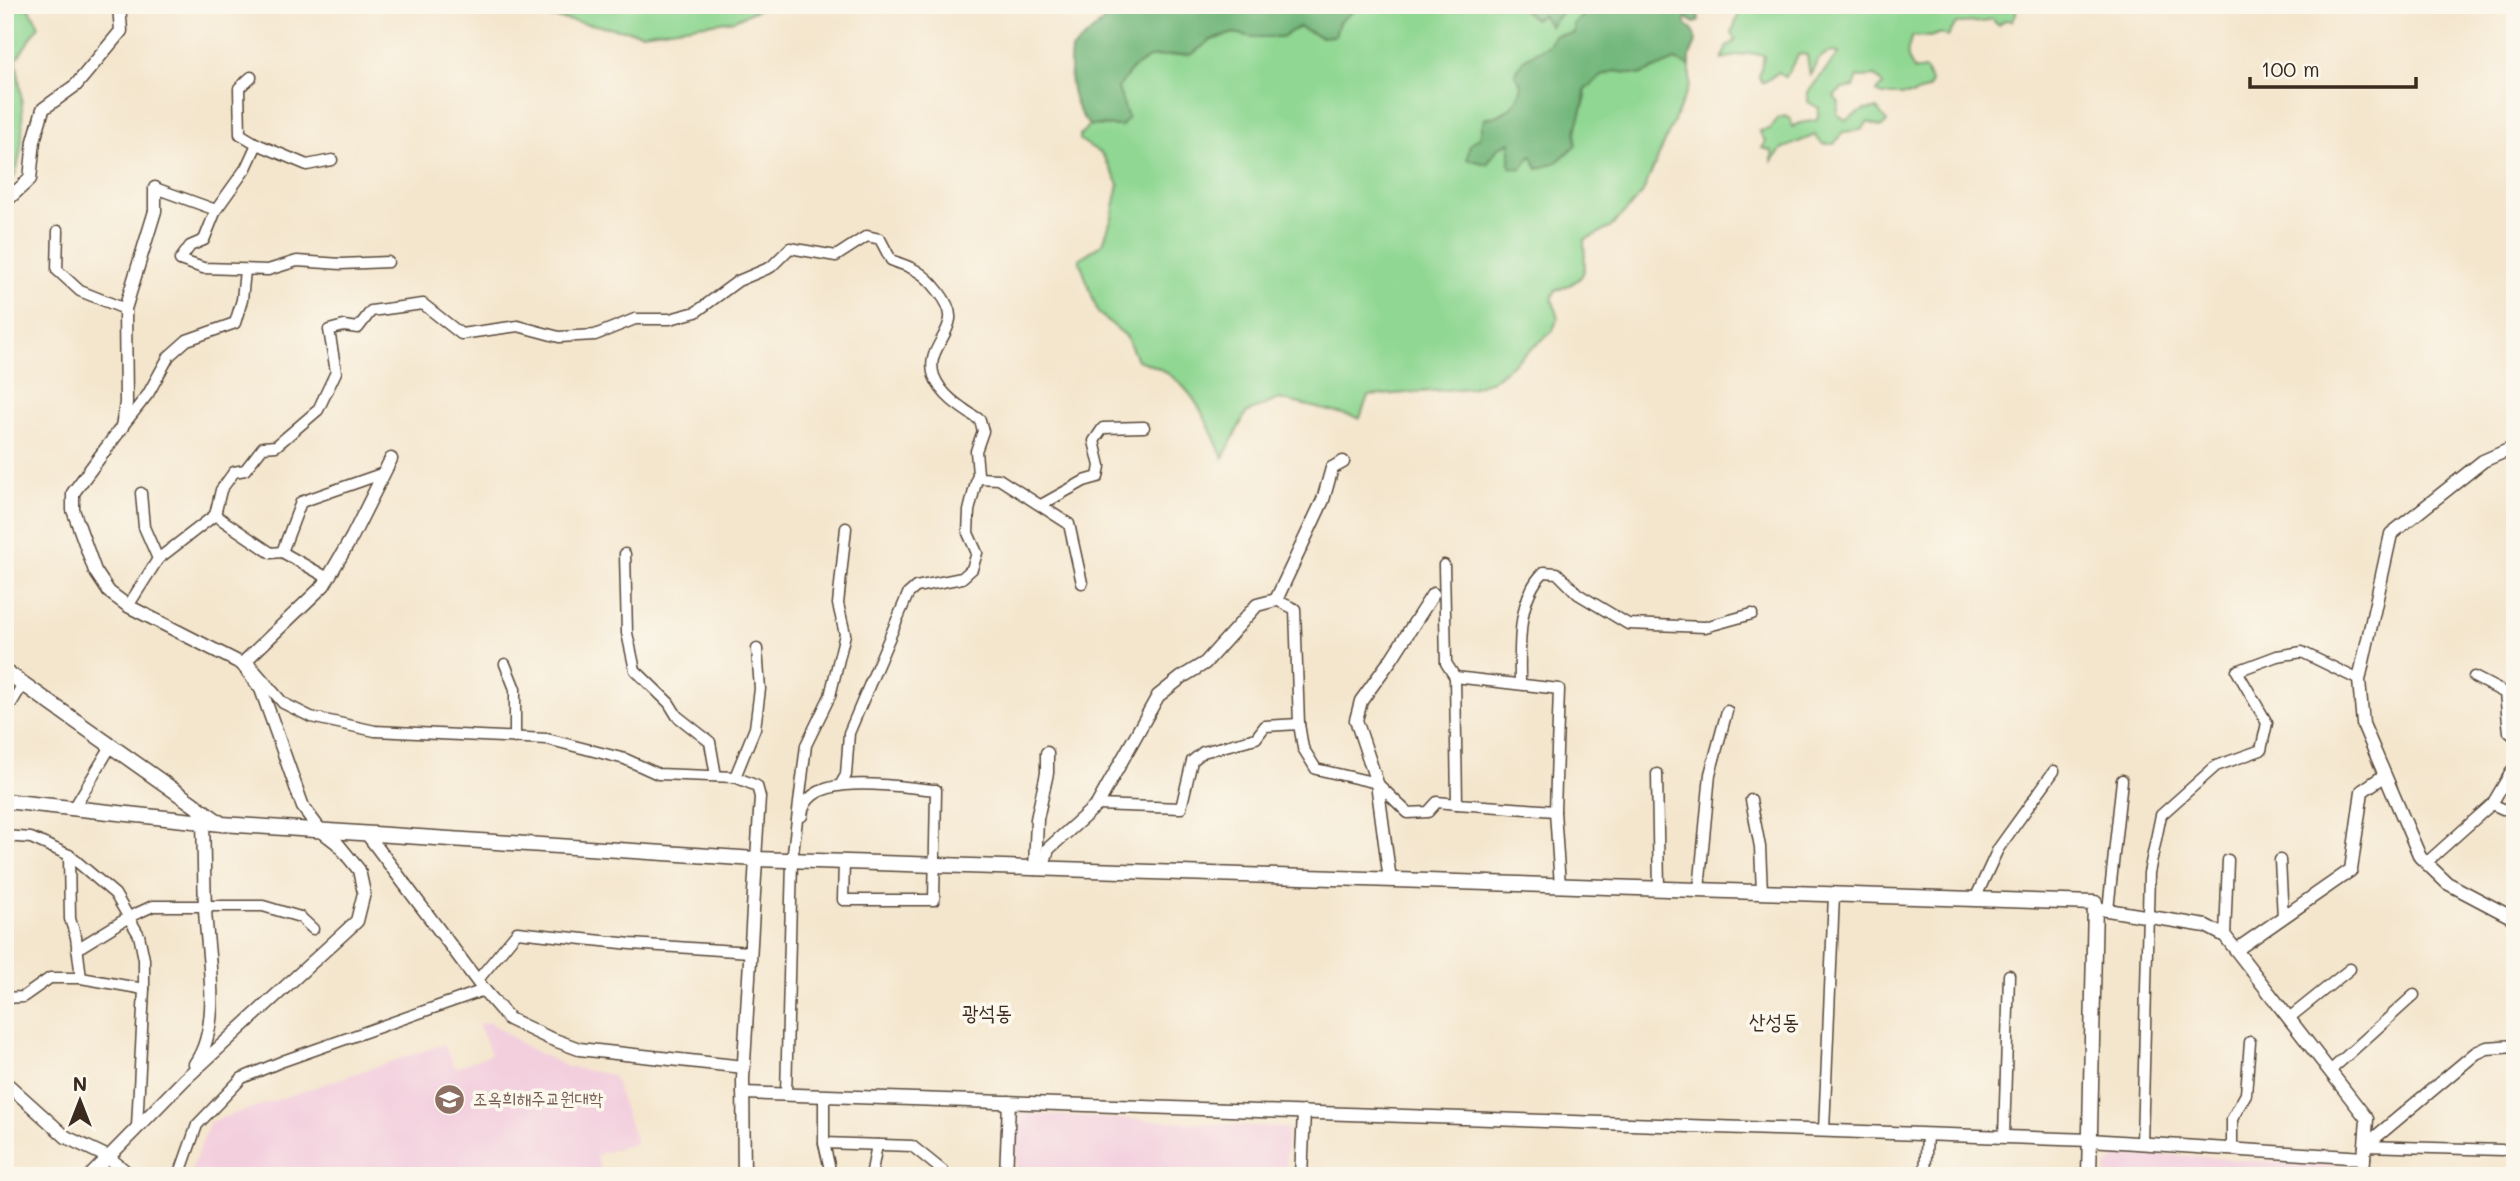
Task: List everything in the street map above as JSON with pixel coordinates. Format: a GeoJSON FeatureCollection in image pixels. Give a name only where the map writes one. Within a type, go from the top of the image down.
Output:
{"type":"FeatureCollection","features":[{"type":"Feature","properties":{"kind":"main road"},"geometry":{"type":"LineString","coordinates":[[5,671],[222,824]]}},
{"type":"Feature","properties":{"kind":"main road"},"geometry":{"type":"LineString","coordinates":[[5,801],[222,824],[796,861],[2095,903],[2101,909],[2089,1176]]}},
{"type":"Feature","properties":{"kind":"street"},"geometry":{"type":"LineString","coordinates":[[5,202],[30,179],[34,142],[43,109],[76,85],[121,31],[119,5]]}},
{"type":"Feature","properties":{"kind":"street"},"geometry":{"type":"LineString","coordinates":[[251,77],[239,88],[240,134],[307,165],[332,160]]}},
{"type":"Feature","properties":{"kind":"street"},"geometry":{"type":"LineString","coordinates":[[257,144],[246,168],[216,210],[204,240],[190,246],[180,260],[203,268],[268,271],[297,261],[341,264],[388,262]]}},
{"type":"Feature","properties":{"kind":"street"},"geometry":{"type":"LineString","coordinates":[[122,427],[126,403],[125,309],[155,211],[155,188],[216,210]]}},
{"type":"Feature","properties":{"kind":"street"},"geometry":{"type":"LineString","coordinates":[[58,231],[57,270],[80,291],[125,309]]}},
{"type":"Feature","properties":{"kind":"street"},"geometry":{"type":"LineString","coordinates":[[128,606],[158,559],[215,515],[221,490],[234,472],[245,470],[263,447],[276,446],[318,410],[336,372],[329,330],[344,326],[358,328],[371,311],[423,304],[461,334],[517,326],[559,337],[595,335],[635,319],[670,319],[696,312],[738,281],[771,267],[790,248],[836,257],[867,236],[880,239],[891,260],[918,271],[932,284],[948,306],[950,319],[934,354],[934,375],[950,400],[980,420],[984,431],[976,451],[977,478],[969,511],[968,533],[976,554],[972,569],[962,578],[916,587],[908,594],[849,733],[846,775],[841,784]]}},
{"type":"Feature","properties":{"kind":"street"},"geometry":{"type":"LineString","coordinates":[[245,270],[242,300],[235,323],[187,340],[169,356],[148,394],[73,494],[73,510],[95,570],[109,592],[128,606],[244,662],[283,704],[311,717],[375,731],[547,739],[625,759],[658,774],[734,777],[757,786],[760,797],[743,1093],[744,1176]]}},
{"type":"Feature","properties":{"kind":"street"},"geometry":{"type":"LineString","coordinates":[[1041,505],[1084,481],[1098,477],[1100,466],[1094,441],[1103,428],[1144,427]]}},
{"type":"Feature","properties":{"kind":"street"},"geometry":{"type":"LineString","coordinates":[[2515,447],[2483,461],[2391,534],[2359,680],[2363,724],[2420,857],[2447,883],[2515,919]]}},
{"type":"Feature","properties":{"kind":"street"},"geometry":{"type":"LineString","coordinates":[[244,662],[324,584],[352,537],[391,459]]}},
{"type":"Feature","properties":{"kind":"street"},"geometry":{"type":"LineString","coordinates":[[1276,600],[1323,500],[1332,468],[1343,462]]}},
{"type":"Feature","properties":{"kind":"street"},"geometry":{"type":"LineString","coordinates":[[282,552],[301,502],[384,473]]}},
{"type":"Feature","properties":{"kind":"street"},"geometry":{"type":"LineString","coordinates":[[977,478],[999,479],[1069,524],[1082,583]]}},
{"type":"Feature","properties":{"kind":"street"},"geometry":{"type":"LineString","coordinates":[[141,494],[144,527],[158,559]]}},
{"type":"Feature","properties":{"kind":"street"},"geometry":{"type":"LineString","coordinates":[[215,515],[271,552],[282,552],[328,578]]}},
{"type":"Feature","properties":{"kind":"street"},"geometry":{"type":"LineString","coordinates":[[786,1095],[796,861],[806,745],[830,696],[845,634],[838,604],[846,528]]}},
{"type":"Feature","properties":{"kind":"street"},"geometry":{"type":"LineString","coordinates":[[625,554],[627,633],[635,670],[669,703],[677,716],[710,741],[716,776]]}},
{"type":"Feature","properties":{"kind":"street"},"geometry":{"type":"LineString","coordinates":[[1444,565],[1446,663],[1455,677],[1457,804]]}},
{"type":"Feature","properties":{"kind":"street"},"geometry":{"type":"LineString","coordinates":[[1520,684],[1520,632],[1533,583],[1544,572],[1557,573],[1578,594],[1628,624],[1705,627],[1752,614]]}},
{"type":"Feature","properties":{"kind":"street"},"geometry":{"type":"LineString","coordinates":[[1390,880],[1377,783],[1356,720],[1360,701],[1392,658],[1433,594]]}},
{"type":"Feature","properties":{"kind":"street"},"geometry":{"type":"LineString","coordinates":[[1038,869],[1048,849],[1097,805],[1158,696],[1205,663],[1257,605],[1276,600],[1295,609],[1299,724],[1303,748],[1316,769],[1377,783],[1408,813],[1428,812],[1437,802],[1555,811]]}},
{"type":"Feature","properties":{"kind":"street"},"geometry":{"type":"LineString","coordinates":[[734,777],[755,727],[760,689],[757,649]]}},
{"type":"Feature","properties":{"kind":"street"},"geometry":{"type":"LineString","coordinates":[[2142,1143],[2149,873],[2161,815],[2216,766],[2261,750],[2267,723],[2237,671],[2277,656],[2302,652],[2359,680]]}},
{"type":"Feature","properties":{"kind":"street"},"geometry":{"type":"LineString","coordinates":[[90,1176],[185,1079],[357,921],[364,893],[359,870],[337,842],[320,830],[303,807],[261,689],[244,662]]}},
{"type":"Feature","properties":{"kind":"street"},"geometry":{"type":"LineString","coordinates":[[505,664],[515,690],[515,738]]}},
{"type":"Feature","properties":{"kind":"street"},"geometry":{"type":"LineString","coordinates":[[1455,677],[1559,689],[1555,811],[1560,886]]}},
{"type":"Feature","properties":{"kind":"street"},"geometry":{"type":"LineString","coordinates":[[2474,677],[2505,692],[2509,732],[2515,737]]}},
{"type":"Feature","properties":{"kind":"street"},"geometry":{"type":"LineString","coordinates":[[5,714],[23,684]]}},
{"type":"Feature","properties":{"kind":"street"},"geometry":{"type":"LineString","coordinates":[[1699,890],[1710,774],[1727,711]]}},
{"type":"Feature","properties":{"kind":"street"},"geometry":{"type":"LineString","coordinates":[[1097,805],[1181,808],[1192,761],[1203,752],[1256,738],[1265,726],[1299,724]]}},
{"type":"Feature","properties":{"kind":"street"},"geometry":{"type":"LineString","coordinates":[[74,808],[111,746]]}},
{"type":"Feature","properties":{"kind":"street"},"geometry":{"type":"LineString","coordinates":[[1038,869],[1037,819],[1047,773],[1047,753]]}},
{"type":"Feature","properties":{"kind":"street"},"geometry":{"type":"LineString","coordinates":[[2426,863],[2493,804],[2515,765]]}},
{"type":"Feature","properties":{"kind":"street"},"geometry":{"type":"LineString","coordinates":[[1975,899],[1998,849],[2054,771]]}},
{"type":"Feature","properties":{"kind":"street"},"geometry":{"type":"LineString","coordinates":[[1657,774],[1659,889]]}},
{"type":"Feature","properties":{"kind":"street"},"geometry":{"type":"LineString","coordinates":[[2236,950],[2351,870],[2362,791],[2384,776]]}},
{"type":"Feature","properties":{"kind":"street"},"geometry":{"type":"LineString","coordinates":[[2122,780],[2101,909],[2206,926],[2225,936],[2367,1118],[2363,1176]]}},
{"type":"Feature","properties":{"kind":"street"},"geometry":{"type":"LineString","coordinates":[[796,861],[803,809],[817,790],[841,784],[936,790],[934,900],[843,900],[844,862]]}},
{"type":"Feature","properties":{"kind":"street"},"geometry":{"type":"LineString","coordinates":[[1751,800],[1759,847],[1762,892]]}},
{"type":"Feature","properties":{"kind":"street"},"geometry":{"type":"LineString","coordinates":[[2493,804],[2503,809],[2515,810]]}},
{"type":"Feature","properties":{"kind":"street"},"geometry":{"type":"LineString","coordinates":[[185,1079],[201,1056],[212,993],[205,906],[203,822]]}},
{"type":"Feature","properties":{"kind":"street"},"geometry":{"type":"LineString","coordinates":[[367,834],[481,986],[509,1019],[579,1049],[744,1067]]}},
{"type":"Feature","properties":{"kind":"street"},"geometry":{"type":"LineString","coordinates":[[5,835],[31,838],[69,855],[115,894],[139,935],[144,959],[144,989],[137,1127]]}},
{"type":"Feature","properties":{"kind":"street"},"geometry":{"type":"LineString","coordinates":[[69,855],[70,919],[81,978]]}},
{"type":"Feature","properties":{"kind":"street"},"geometry":{"type":"LineString","coordinates":[[2225,936],[2228,860]]}},
{"type":"Feature","properties":{"kind":"street"},"geometry":{"type":"LineString","coordinates":[[2280,860],[2283,918]]}},
{"type":"Feature","properties":{"kind":"street"},"geometry":{"type":"LineString","coordinates":[[1824,1130],[1834,895]]}},
{"type":"Feature","properties":{"kind":"street"},"geometry":{"type":"LineString","coordinates":[[77,949],[129,917],[153,906],[263,906],[300,917],[313,929]]}},
{"type":"Feature","properties":{"kind":"street"},"geometry":{"type":"LineString","coordinates":[[179,1176],[197,1125],[242,1078],[481,986],[517,932],[631,944],[750,952]]}},
{"type":"Feature","properties":{"kind":"street"},"geometry":{"type":"LineString","coordinates":[[2289,1018],[2350,969]]}},
{"type":"Feature","properties":{"kind":"street"},"geometry":{"type":"LineString","coordinates":[[2004,1137],[2009,975]]}},
{"type":"Feature","properties":{"kind":"street"},"geometry":{"type":"LineString","coordinates":[[5,998],[23,997],[50,978],[81,978],[144,989]]}},
{"type":"Feature","properties":{"kind":"street"},"geometry":{"type":"LineString","coordinates":[[2330,1071],[2414,995]]}},
{"type":"Feature","properties":{"kind":"street"},"geometry":{"type":"LineString","coordinates":[[2232,1149],[2232,1118],[2246,1094],[2250,1042]]}},
{"type":"Feature","properties":{"kind":"street"},"geometry":{"type":"LineString","coordinates":[[2364,1152],[2476,1053],[2487,1048],[2515,1046]]}},
{"type":"Feature","properties":{"kind":"street"},"geometry":{"type":"LineString","coordinates":[[5,1082],[66,1137],[108,1157],[131,1176]]}},
{"type":"Feature","properties":{"kind":"street"},"geometry":{"type":"LineString","coordinates":[[743,1093],[2090,1140],[2232,1149],[2364,1152],[2502,1150]]}},
{"type":"Feature","properties":{"kind":"street"},"geometry":{"type":"LineString","coordinates":[[824,1096],[824,1143],[831,1174],[837,1176]]}},
{"type":"Feature","properties":{"kind":"street"},"geometry":{"type":"LineString","coordinates":[[1006,1176],[1009,1102]]}},
{"type":"Feature","properties":{"kind":"street"},"geometry":{"type":"LineString","coordinates":[[1301,1176],[1304,1112]]}},
{"type":"Feature","properties":{"kind":"street"},"geometry":{"type":"LineString","coordinates":[[1924,1176],[1927,1134]]}},
{"type":"Feature","properties":{"kind":"street"},"geometry":{"type":"LineString","coordinates":[[824,1143],[912,1146],[943,1171],[943,1176]]}},
{"type":"Feature","properties":{"kind":"street"},"geometry":{"type":"LineString","coordinates":[[871,1176],[877,1145]]}},
{"type":"Feature","properties":{"kind":"shaded area","name":"조옥희해주교원대학"},"geometry":{"type":"Polygon","coordinates":[[[490,1022],[525,1046],[568,1067],[613,1075],[636,1143],[596,1155],[602,1176],[189,1176],[210,1122],[444,1044],[455,1068],[491,1054],[478,1024],[490,1022]]]}},
{"type":"Feature","properties":{"kind":"shaded area"},"geometry":{"type":"Polygon","coordinates":[[[1018,1113],[1288,1128],[1285,1176],[1016,1176],[1018,1113]]]}},
{"type":"Feature","properties":{"kind":"shaded area"},"geometry":{"type":"Polygon","coordinates":[[[2123,1152],[2353,1167],[2353,1176],[2106,1176],[2106,1167],[2123,1152]]]}},
{"type":"Feature","properties":{"kind":"green space"},"geometry":{"type":"Polygon","coordinates":[[[5,5],[27,8],[39,26],[16,60],[22,104],[21,150],[14,178],[7,180],[5,5]]]}},
{"type":"Feature","properties":{"kind":"green space"},"geometry":{"type":"Polygon","coordinates":[[[524,5],[768,5],[734,20],[642,33],[525,13],[524,5]]]}},
{"type":"Feature","properties":{"kind":"green space"},"geometry":{"type":"Polygon","coordinates":[[[1097,5],[1361,5],[1339,22],[1335,36],[1321,37],[1299,27],[1282,37],[1253,37],[1234,33],[1211,40],[1192,54],[1151,57],[1133,68],[1118,88],[1128,118],[1122,126],[1089,125],[1078,109],[1072,90],[1071,50],[1103,22],[1103,9],[1097,5]]]}},
{"type":"Feature","properties":{"kind":"green space"},"geometry":{"type":"Polygon","coordinates":[[[1361,5],[1517,5],[1534,19],[1542,15],[1550,26],[1568,5],[1598,5],[1574,23],[1574,33],[1524,59],[1518,99],[1506,111],[1484,119],[1498,148],[1511,142],[1531,155],[1575,129],[1586,98],[1585,89],[1602,76],[1615,71],[1640,74],[1675,60],[1690,66],[1690,84],[1642,194],[1610,228],[1584,240],[1583,273],[1574,282],[1555,291],[1552,298],[1558,318],[1552,332],[1492,381],[1470,388],[1368,396],[1360,418],[1279,399],[1246,413],[1223,458],[1201,410],[1182,385],[1155,366],[1137,360],[1126,336],[1098,313],[1079,259],[1103,243],[1119,184],[1102,154],[1080,140],[1080,135],[1089,125],[1107,126],[1118,88],[1133,68],[1151,57],[1192,54],[1211,40],[1234,33],[1253,37],[1299,27],[1321,37],[1361,5]]]}},
{"type":"Feature","properties":{"kind":"green space"},"geometry":{"type":"Polygon","coordinates":[[[1517,5],[1568,5],[1550,26],[1542,15],[1534,19],[1517,5]]]}},
{"type":"Feature","properties":{"kind":"green space"},"geometry":{"type":"Polygon","coordinates":[[[1598,5],[1607,5],[1610,10],[1612,5],[1704,5],[1704,12],[1698,12],[1699,21],[1694,23],[1686,17],[1686,24],[1693,31],[1696,42],[1690,56],[1690,66],[1675,60],[1640,75],[1615,71],[1602,76],[1585,89],[1576,145],[1557,162],[1538,169],[1531,155],[1521,169],[1510,167],[1510,142],[1498,148],[1487,164],[1467,159],[1470,144],[1480,137],[1484,119],[1503,113],[1516,100],[1522,86],[1515,74],[1524,59],[1550,44],[1554,35],[1574,33],[1574,23],[1598,5]]]}},
{"type":"Feature","properties":{"kind":"green space"},"geometry":{"type":"Polygon","coordinates":[[[1736,5],[2016,5],[2016,15],[2012,21],[2005,20],[1998,25],[1991,19],[1956,23],[1948,37],[1941,33],[1930,37],[1913,36],[1908,50],[1909,62],[1915,70],[1926,70],[1931,81],[1929,88],[1913,95],[1883,95],[1876,91],[1883,85],[1876,76],[1858,77],[1854,87],[1842,89],[1834,96],[1839,103],[1837,114],[1846,120],[1864,110],[1877,109],[1887,122],[1882,127],[1868,122],[1861,130],[1843,132],[1834,144],[1822,144],[1815,135],[1782,149],[1772,161],[1772,151],[1762,148],[1766,142],[1759,131],[1770,129],[1778,118],[1785,116],[1790,119],[1792,127],[1818,120],[1819,108],[1808,102],[1808,92],[1839,53],[1824,55],[1810,76],[1807,55],[1799,54],[1785,77],[1779,72],[1763,83],[1759,77],[1764,56],[1751,53],[1722,59],[1726,48],[1736,40],[1732,33],[1739,13],[1736,5]]]}},
{"type":"Feature","properties":{"kind":"place","name":"조옥희해주교원대학"},"geometry":{"type":"Point","coordinates":[450,1099]}},
{"type":"Feature","properties":{"kind":"district","name":"광석동"},"geometry":{"type":"Point","coordinates":[987,1013]}},
{"type":"Feature","properties":{"kind":"district","name":"산성동"},"geometry":{"type":"Point","coordinates":[1774,1022]}}]}
